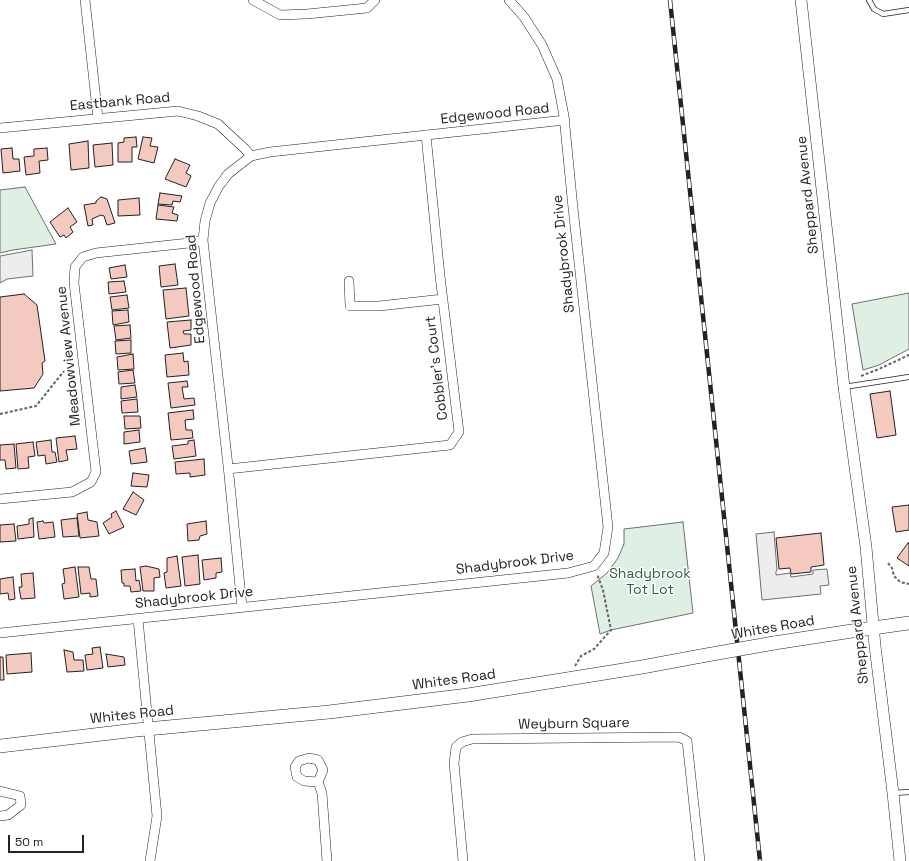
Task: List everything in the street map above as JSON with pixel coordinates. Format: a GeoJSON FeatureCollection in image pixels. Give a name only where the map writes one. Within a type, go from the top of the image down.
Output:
{"type":"FeatureCollection","features":[{"type":"Feature","properties":{"kind":"main road","name":"Whites Road"},"geometry":{"type":"LineString","coordinates":[[0,746],[149,729],[329,712],[468,695],[642,667],[774,643],[909,624]]}},
{"type":"Feature","properties":{"kind":"street"},"geometry":{"type":"LineString","coordinates":[[85,0],[98,118]]}},
{"type":"Feature","properties":{"kind":"street"},"geometry":{"type":"LineString","coordinates":[[253,0],[280,15],[367,8],[375,0]]}},
{"type":"Feature","properties":{"kind":"street","name":"Shadybrook Drive"},"geometry":{"type":"LineString","coordinates":[[0,633],[568,573],[594,566],[604,553],[608,527],[573,208],[565,120],[557,79],[542,45],[524,17],[509,0]]}},
{"type":"Feature","properties":{"kind":"street","name":"Sheppard Avenue"},"geometry":{"type":"LineString","coordinates":[[801,0],[844,386],[866,547],[873,628],[900,861]]}},
{"type":"Feature","properties":{"kind":"street","name":"Eastbank Road"},"geometry":{"type":"LineString","coordinates":[[0,128],[178,111],[192,114],[218,124],[251,156]]}},
{"type":"Feature","properties":{"kind":"street","name":"Edgewood Road"},"geometry":{"type":"LineString","coordinates":[[242,607],[203,240],[205,221],[210,203],[219,186],[228,174],[251,156],[283,150],[565,120]]}},
{"type":"Feature","properties":{"kind":"street","name":"Cobbler's Court"},"geometry":{"type":"LineString","coordinates":[[228,469],[450,445],[459,432],[443,299],[426,135]]}},
{"type":"Feature","properties":{"kind":"street","name":"Meadowview Avenue"},"geometry":{"type":"LineString","coordinates":[[0,499],[72,492],[91,482],[96,472],[74,283],[75,267],[83,257],[96,254],[203,240]]}},
{"type":"Feature","properties":{"kind":"street"},"geometry":{"type":"LineString","coordinates":[[349,281],[350,306],[379,306],[443,299]]}},
{"type":"Feature","properties":{"kind":"street"},"geometry":{"type":"LineString","coordinates":[[138,619],[157,816],[150,861]]}},
{"type":"Feature","properties":{"kind":"street","name":"Weyburn Square"},"geometry":{"type":"LineString","coordinates":[[463,861],[454,763],[456,747],[462,742],[472,740],[679,737],[687,741],[700,861]]}},
{"type":"Feature","properties":{"kind":"street"},"geometry":{"type":"LineString","coordinates":[[318,782],[322,793],[327,861]]}},
{"type":"Feature","properties":{"kind":"street"},"geometry":{"type":"LineString","coordinates":[[0,791],[20,796],[21,805],[8,815],[0,816]]}},
{"type":"Feature","properties":{"kind":"lane"},"geometry":{"type":"LineString","coordinates":[[869,0],[874,9],[883,14],[909,10]]}},
{"type":"Feature","properties":{"kind":"lane"},"geometry":{"type":"LineString","coordinates":[[844,386],[909,377]]}},
{"type":"Feature","properties":{"kind":"lane"},"geometry":{"type":"LineString","coordinates":[[893,792],[909,792]]}},
{"type":"Feature","properties":{"kind":"path"},"geometry":{"type":"LineString","coordinates":[[858,377],[909,355]]}},
{"type":"Feature","properties":{"kind":"path"},"geometry":{"type":"LineString","coordinates":[[0,414],[36,406],[64,371]]}},
{"type":"Feature","properties":{"kind":"path"},"geometry":{"type":"LineString","coordinates":[[888,563],[892,568],[894,576],[900,582],[909,584]]}},
{"type":"Feature","properties":{"kind":"path"},"geometry":{"type":"LineString","coordinates":[[570,678],[581,656],[594,648],[611,630],[604,590],[594,566]]}},
{"type":"Feature","properties":{"kind":"green space"},"geometry":{"type":"Polygon","coordinates":[[[25,187],[56,244],[0,253],[0,190],[25,187]]]}},
{"type":"Feature","properties":{"kind":"green space"},"geometry":{"type":"Polygon","coordinates":[[[909,293],[909,349],[879,365],[863,370],[852,304],[909,293]]]}},
{"type":"Feature","properties":{"kind":"green space","name":"Shadybrook Tot Lot"},"geometry":{"type":"Polygon","coordinates":[[[683,522],[693,613],[611,630],[600,634],[591,586],[607,573],[618,558],[624,544],[624,529],[683,522]]]}},
{"type":"Feature","properties":{"kind":"shaded area"},"geometry":{"type":"Polygon","coordinates":[[[32,250],[33,276],[7,279],[0,283],[0,256],[32,250]]]}},
{"type":"Feature","properties":{"kind":"shaded area"},"geometry":{"type":"Polygon","coordinates":[[[774,532],[777,570],[776,575],[790,573],[791,577],[813,574],[813,570],[827,569],[829,585],[820,586],[821,594],[762,600],[756,534],[774,532]]]}},
{"type":"Feature","properties":{"kind":"building"},"geometry":{"type":"Polygon","coordinates":[[[136,137],[137,147],[132,147],[132,162],[118,162],[118,143],[124,142],[124,138],[136,137]]]}},
{"type":"Feature","properties":{"kind":"building"},"geometry":{"type":"Polygon","coordinates":[[[143,137],[152,138],[150,146],[158,147],[154,163],[138,159],[143,137]]]}},
{"type":"Feature","properties":{"kind":"building"},"geometry":{"type":"Polygon","coordinates":[[[88,141],[89,168],[71,170],[69,144],[88,141]]]}},
{"type":"Feature","properties":{"kind":"building"},"geometry":{"type":"Polygon","coordinates":[[[112,143],[113,165],[95,167],[93,145],[112,143]]]}},
{"type":"Feature","properties":{"kind":"building"},"geometry":{"type":"Polygon","coordinates":[[[12,148],[13,159],[19,159],[20,171],[3,173],[1,149],[12,148]]]}},
{"type":"Feature","properties":{"kind":"building"},"geometry":{"type":"Polygon","coordinates":[[[47,148],[48,160],[39,161],[40,173],[26,175],[24,157],[34,156],[34,149],[47,148]]]}},
{"type":"Feature","properties":{"kind":"building"},"geometry":{"type":"Polygon","coordinates":[[[175,159],[190,165],[186,173],[191,176],[186,187],[165,179],[175,159]]]}},
{"type":"Feature","properties":{"kind":"building"},"geometry":{"type":"Polygon","coordinates":[[[160,193],[182,196],[180,202],[173,201],[172,205],[158,204],[160,193]]]}},
{"type":"Feature","properties":{"kind":"building"},"geometry":{"type":"Polygon","coordinates":[[[101,197],[107,199],[115,223],[107,225],[104,216],[101,215],[92,219],[93,225],[88,226],[84,205],[96,203],[96,201],[101,197]]]}},
{"type":"Feature","properties":{"kind":"building"},"geometry":{"type":"Polygon","coordinates":[[[139,198],[140,215],[118,216],[118,200],[139,198]]]}},
{"type":"Feature","properties":{"kind":"building"},"geometry":{"type":"Polygon","coordinates":[[[158,205],[174,207],[172,213],[178,215],[177,221],[156,219],[158,205]]]}},
{"type":"Feature","properties":{"kind":"building"},"geometry":{"type":"Polygon","coordinates":[[[68,208],[77,222],[70,227],[73,232],[66,238],[64,235],[60,237],[50,222],[68,208]]]}},
{"type":"Feature","properties":{"kind":"building"},"geometry":{"type":"Polygon","coordinates":[[[175,264],[178,285],[161,287],[159,266],[175,264]]]}},
{"type":"Feature","properties":{"kind":"building"},"geometry":{"type":"Polygon","coordinates":[[[125,265],[127,277],[111,279],[109,268],[125,265]]]}},
{"type":"Feature","properties":{"kind":"building"},"geometry":{"type":"Polygon","coordinates":[[[124,281],[126,292],[109,294],[108,282],[124,281]]]}},
{"type":"Feature","properties":{"kind":"building"},"geometry":{"type":"Polygon","coordinates":[[[186,288],[189,316],[166,319],[163,290],[186,288]]]}},
{"type":"Feature","properties":{"kind":"building"},"geometry":{"type":"Polygon","coordinates":[[[24,294],[37,305],[45,361],[42,363],[43,374],[34,388],[0,391],[0,297],[24,294]]]}},
{"type":"Feature","properties":{"kind":"building"},"geometry":{"type":"Polygon","coordinates":[[[127,295],[129,308],[112,310],[110,297],[127,295]]]}},
{"type":"Feature","properties":{"kind":"building"},"geometry":{"type":"Polygon","coordinates":[[[128,310],[129,322],[113,325],[112,311],[128,310]]]}},
{"type":"Feature","properties":{"kind":"building"},"geometry":{"type":"Polygon","coordinates":[[[191,320],[191,330],[183,331],[184,334],[191,334],[191,345],[170,348],[167,322],[191,320]]]}},
{"type":"Feature","properties":{"kind":"building"},"geometry":{"type":"Polygon","coordinates":[[[130,325],[131,338],[116,340],[114,326],[130,325]]]}},
{"type":"Feature","properties":{"kind":"building"},"geometry":{"type":"Polygon","coordinates":[[[131,340],[131,353],[116,354],[115,341],[131,340]]]}},
{"type":"Feature","properties":{"kind":"building"},"geometry":{"type":"Polygon","coordinates":[[[183,353],[184,362],[188,361],[189,375],[167,377],[165,355],[183,353]]]}},
{"type":"Feature","properties":{"kind":"building"},"geometry":{"type":"Polygon","coordinates":[[[133,354],[134,369],[118,370],[117,357],[133,354]]]}},
{"type":"Feature","properties":{"kind":"building"},"geometry":{"type":"Polygon","coordinates":[[[133,370],[135,383],[119,384],[118,372],[133,370]]]}},
{"type":"Feature","properties":{"kind":"building"},"geometry":{"type":"Polygon","coordinates":[[[187,381],[188,387],[182,387],[184,399],[194,398],[195,405],[171,408],[168,383],[187,381]]]}},
{"type":"Feature","properties":{"kind":"building"},"geometry":{"type":"Polygon","coordinates":[[[135,385],[137,397],[121,399],[121,387],[135,385]]]}},
{"type":"Feature","properties":{"kind":"building"},"geometry":{"type":"Polygon","coordinates":[[[890,391],[896,435],[877,438],[870,394],[890,391]]]}},
{"type":"Feature","properties":{"kind":"building"},"geometry":{"type":"Polygon","coordinates":[[[137,399],[138,412],[122,413],[121,401],[137,399]]]}},
{"type":"Feature","properties":{"kind":"building"},"geometry":{"type":"Polygon","coordinates":[[[193,410],[194,419],[185,420],[186,430],[192,430],[193,438],[171,440],[168,413],[193,410]]]}},
{"type":"Feature","properties":{"kind":"building"},"geometry":{"type":"Polygon","coordinates":[[[124,416],[140,416],[141,428],[125,429],[124,416]]]}},
{"type":"Feature","properties":{"kind":"building"},"geometry":{"type":"Polygon","coordinates":[[[139,430],[140,442],[124,444],[124,432],[139,430]]]}},
{"type":"Feature","properties":{"kind":"building"},"geometry":{"type":"Polygon","coordinates":[[[75,436],[77,449],[66,450],[68,460],[59,462],[56,438],[75,436]]]}},
{"type":"Feature","properties":{"kind":"building"},"geometry":{"type":"Polygon","coordinates":[[[51,440],[52,452],[55,452],[57,462],[46,464],[45,455],[38,456],[36,442],[51,440]]]}},
{"type":"Feature","properties":{"kind":"building"},"geometry":{"type":"Polygon","coordinates":[[[194,440],[196,456],[174,459],[172,446],[188,444],[188,441],[194,440]]]}},
{"type":"Feature","properties":{"kind":"building"},"geometry":{"type":"Polygon","coordinates":[[[33,442],[35,456],[28,457],[29,468],[18,469],[16,444],[33,442]]]}},
{"type":"Feature","properties":{"kind":"building"},"geometry":{"type":"Polygon","coordinates":[[[14,444],[16,468],[6,469],[5,460],[0,460],[0,445],[14,444]]]}},
{"type":"Feature","properties":{"kind":"building"},"geometry":{"type":"Polygon","coordinates":[[[145,448],[147,462],[131,464],[129,451],[145,448]]]}},
{"type":"Feature","properties":{"kind":"building"},"geometry":{"type":"Polygon","coordinates":[[[204,459],[205,475],[190,477],[190,473],[176,474],[175,462],[204,459]]]}},
{"type":"Feature","properties":{"kind":"building"},"geometry":{"type":"Polygon","coordinates":[[[133,473],[149,475],[147,487],[131,486],[133,473]]]}},
{"type":"Feature","properties":{"kind":"building"},"geometry":{"type":"Polygon","coordinates":[[[133,492],[144,500],[136,515],[123,509],[133,492]]]}},
{"type":"Feature","properties":{"kind":"building"},"geometry":{"type":"Polygon","coordinates":[[[909,505],[909,530],[896,532],[892,507],[909,505]]]}},
{"type":"Feature","properties":{"kind":"building"},"geometry":{"type":"Polygon","coordinates":[[[116,511],[124,527],[109,534],[103,523],[112,517],[111,514],[116,511]]]}},
{"type":"Feature","properties":{"kind":"building"},"geometry":{"type":"Polygon","coordinates":[[[87,512],[88,520],[97,522],[99,536],[80,538],[77,514],[87,512]]]}},
{"type":"Feature","properties":{"kind":"building"},"geometry":{"type":"Polygon","coordinates":[[[33,518],[34,537],[18,539],[17,526],[29,524],[29,519],[33,518]]]}},
{"type":"Feature","properties":{"kind":"building"},"geometry":{"type":"Polygon","coordinates":[[[77,518],[79,536],[63,537],[61,520],[77,518]]]}},
{"type":"Feature","properties":{"kind":"building"},"geometry":{"type":"Polygon","coordinates":[[[43,521],[44,523],[53,522],[55,537],[39,539],[37,522],[43,521]]]}},
{"type":"Feature","properties":{"kind":"building"},"geometry":{"type":"Polygon","coordinates":[[[206,521],[207,534],[200,536],[199,540],[188,541],[187,524],[206,521]]]}},
{"type":"Feature","properties":{"kind":"building"},"geometry":{"type":"Polygon","coordinates":[[[14,524],[16,541],[0,542],[0,525],[14,524]]]}},
{"type":"Feature","properties":{"kind":"building"},"geometry":{"type":"Polygon","coordinates":[[[821,533],[824,565],[811,567],[811,572],[791,574],[790,568],[779,569],[776,538],[821,533]]]}},
{"type":"Feature","properties":{"kind":"building"},"geometry":{"type":"Polygon","coordinates":[[[909,543],[909,566],[897,558],[909,543]]]}},
{"type":"Feature","properties":{"kind":"building"},"geometry":{"type":"Polygon","coordinates":[[[198,555],[200,584],[185,586],[182,557],[198,555]]]}},
{"type":"Feature","properties":{"kind":"building"},"geometry":{"type":"Polygon","coordinates":[[[177,556],[181,586],[166,588],[164,573],[167,572],[167,558],[177,556]]]}},
{"type":"Feature","properties":{"kind":"building"},"geometry":{"type":"Polygon","coordinates":[[[221,558],[222,572],[216,573],[216,578],[204,580],[202,560],[221,558]]]}},
{"type":"Feature","properties":{"kind":"building"},"geometry":{"type":"Polygon","coordinates":[[[146,566],[159,569],[160,577],[154,578],[154,591],[143,591],[140,567],[146,566]]]}},
{"type":"Feature","properties":{"kind":"building"},"geometry":{"type":"Polygon","coordinates":[[[75,567],[79,597],[64,599],[62,584],[65,583],[63,569],[75,567]]]}},
{"type":"Feature","properties":{"kind":"building"},"geometry":{"type":"Polygon","coordinates":[[[78,567],[89,567],[91,579],[96,579],[98,596],[90,597],[90,593],[81,594],[78,567]]]}},
{"type":"Feature","properties":{"kind":"building"},"geometry":{"type":"Polygon","coordinates":[[[135,569],[136,581],[139,580],[141,591],[131,592],[130,586],[124,586],[124,583],[122,583],[121,570],[135,569]]]}},
{"type":"Feature","properties":{"kind":"building"},"geometry":{"type":"Polygon","coordinates":[[[33,573],[35,598],[21,599],[19,587],[22,587],[21,574],[33,573]]]}},
{"type":"Feature","properties":{"kind":"building"},"geometry":{"type":"Polygon","coordinates":[[[13,577],[15,599],[9,600],[8,593],[0,594],[0,579],[13,577]]]}},
{"type":"Feature","properties":{"kind":"building"},"geometry":{"type":"Polygon","coordinates":[[[100,647],[103,668],[87,670],[85,655],[93,654],[92,648],[100,647]]]}},
{"type":"Feature","properties":{"kind":"building"},"geometry":{"type":"Polygon","coordinates":[[[64,650],[73,652],[74,660],[83,660],[84,671],[67,672],[64,650]]]}},
{"type":"Feature","properties":{"kind":"building"},"geometry":{"type":"Polygon","coordinates":[[[31,653],[32,672],[7,674],[6,655],[31,653]]]}},
{"type":"Feature","properties":{"kind":"building"},"geometry":{"type":"Polygon","coordinates":[[[106,654],[124,657],[125,665],[108,667],[106,654]]]}},
{"type":"Feature","properties":{"kind":"building"},"geometry":{"type":"Polygon","coordinates":[[[0,657],[3,657],[4,680],[0,680],[0,657]]]}},
{"type":"Feature","properties":{"kind":"railway"},"geometry":{"type":"LineString","coordinates":[[670,0],[760,861]]}}]}
